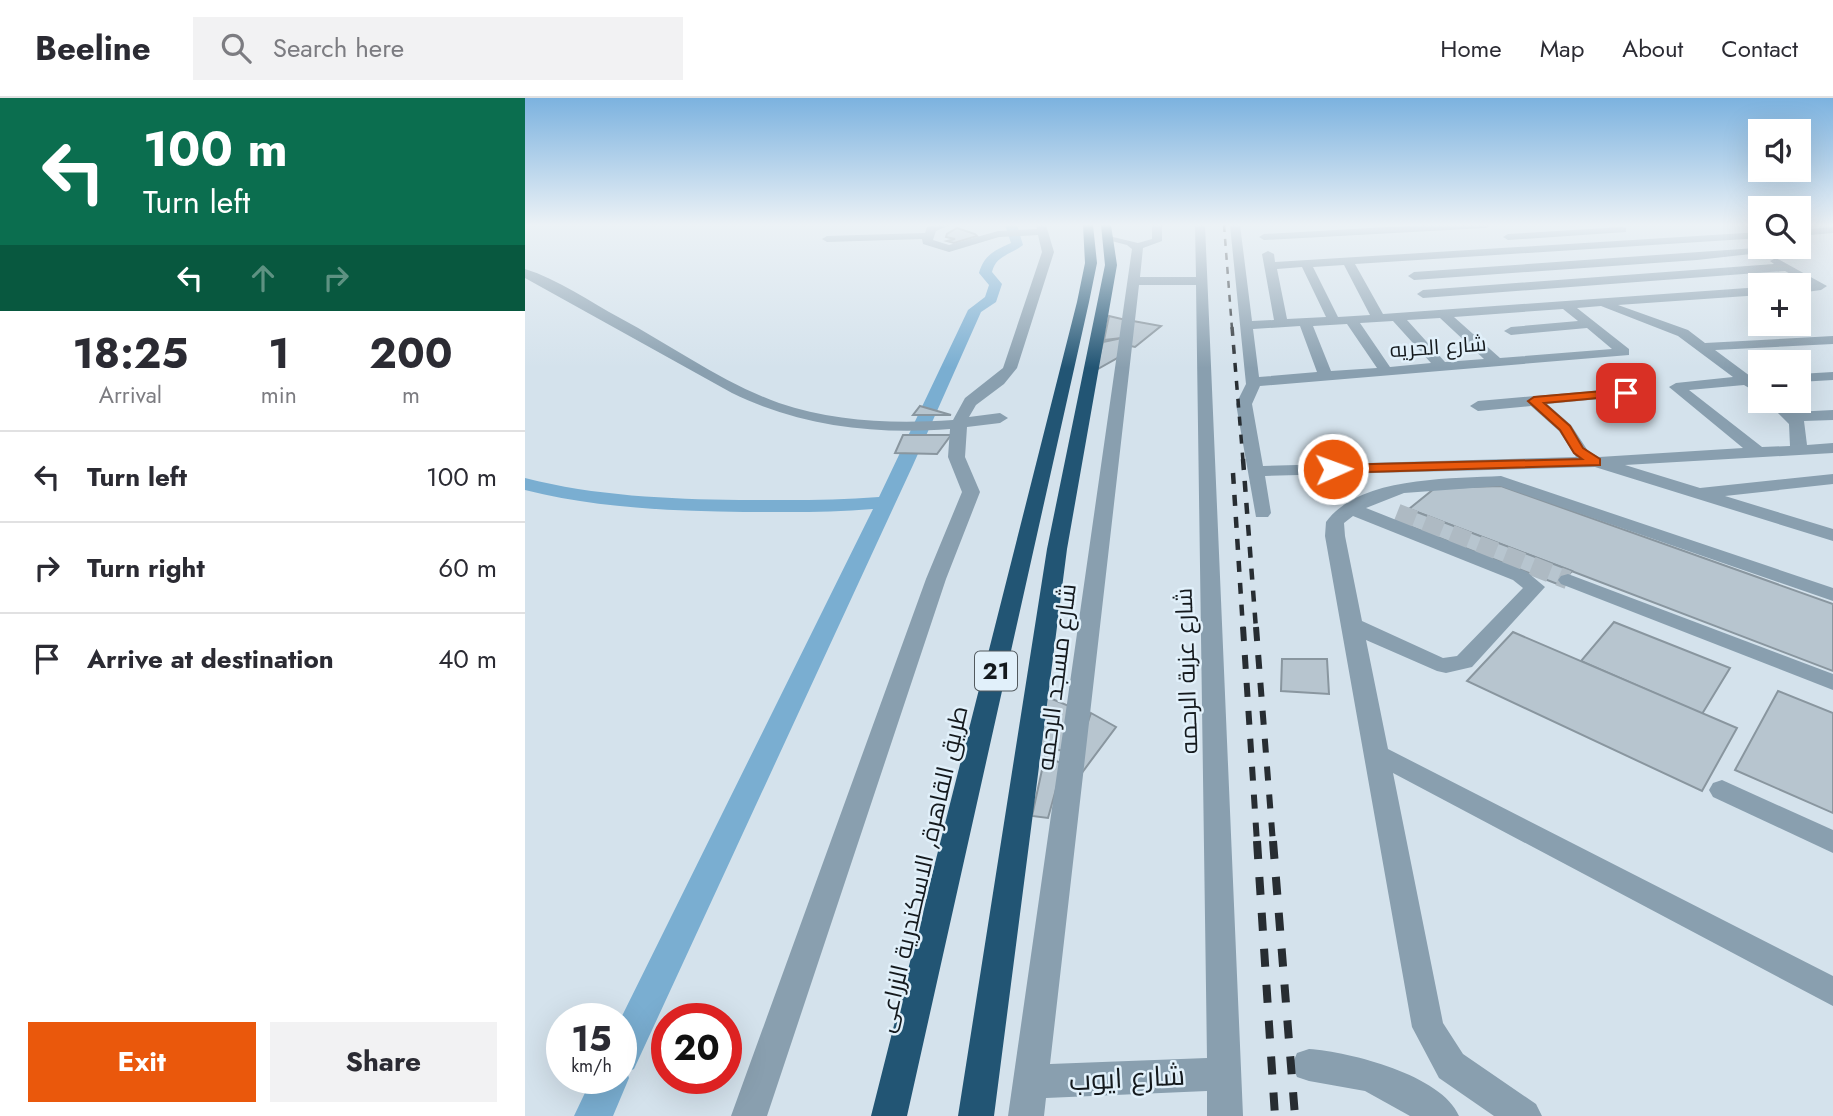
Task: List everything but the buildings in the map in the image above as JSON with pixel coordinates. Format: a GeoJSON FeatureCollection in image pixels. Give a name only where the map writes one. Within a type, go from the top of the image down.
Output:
{"type":"FeatureCollection","features":[{"type":"Feature","properties":{"kind":"highway","name":"طريق القاهرة, الاسكندرية الزراعى"},"geometry":{"type":"LineString","coordinates":[[890,1116],[1089,273]]}},
{"type":"Feature","properties":{"kind":"highway","name":"21"},"geometry":{"type":"LineString","coordinates":[[977,1116],[1057,549],[1110,273]]}},
{"type":"Feature","properties":{"kind":"street"},"geometry":{"type":"LineString","coordinates":[[525,273],[672,352],[735,390],[768,405],[811,417],[894,424],[959,424],[975,429],[999,424]]}},
{"type":"Feature","properties":{"kind":"street"},"geometry":{"type":"LineString","coordinates":[[749,1116],[936,579],[971,492],[971,482],[956,455],[959,424],[971,402],[1002,379],[1010,369],[1041,273]]}},
{"type":"Feature","properties":{"kind":"street","name":"شارع مسجد الرحمه"},"geometry":{"type":"LineString","coordinates":[[1026,1116],[1135,273]]}},
{"type":"Feature","properties":{"kind":"street","name":"شارع عزبة الرحمه"},"geometry":{"type":"LineString","coordinates":[[1201,273],[1225,1116]]}},
{"type":"Feature","properties":{"kind":"street"},"geometry":{"type":"LineString","coordinates":[[1240,273],[1252,382],[1244,401],[1262,513]]}},
{"type":"Feature","properties":{"kind":"street"},"geometry":{"type":"LineString","coordinates":[[1271,273],[1281,324]]}},
{"type":"Feature","properties":{"kind":"street"},"geometry":{"type":"LineString","coordinates":[[1310,273],[1334,321]]}},
{"type":"Feature","properties":{"kind":"street"},"geometry":{"type":"LineString","coordinates":[[1354,273],[1379,318]]}},
{"type":"Feature","properties":{"kind":"street"},"geometry":{"type":"LineString","coordinates":[[1411,273],[1423,294],[1439,314],[1497,363]]}},
{"type":"Feature","properties":{"kind":"street"},"geometry":{"type":"LineString","coordinates":[[1413,276],[1458,273]]}},
{"type":"Feature","properties":{"kind":"street"},"geometry":{"type":"LineString","coordinates":[[1573,273],[1599,302],[1676,329],[1748,377]]}},
{"type":"Feature","properties":{"kind":"street"},"geometry":{"type":"LineString","coordinates":[[1717,273],[1742,292]]}},
{"type":"Feature","properties":{"kind":"street"},"geometry":{"type":"LineString","coordinates":[[1423,294],[1580,280],[1723,273]]}},
{"type":"Feature","properties":{"kind":"street"},"geometry":{"type":"LineString","coordinates":[[1811,280],[1821,285],[1811,288]]}},
{"type":"Feature","properties":{"kind":"street"},"geometry":{"type":"LineString","coordinates":[[1134,281],[1201,281]]}},
{"type":"Feature","properties":{"kind":"street"},"geometry":{"type":"LineString","coordinates":[[1246,325],[1748,292]]}},
{"type":"Feature","properties":{"kind":"street"},"geometry":{"type":"LineString","coordinates":[[1566,305],[1619,346]]}},
{"type":"Feature","properties":{"kind":"street"},"geometry":{"type":"LineString","coordinates":[[1487,311],[1545,359]]}},
{"type":"Feature","properties":{"kind":"street"},"geometry":{"type":"LineString","coordinates":[[1397,317],[1442,367]]}},
{"type":"Feature","properties":{"kind":"street"},"geometry":{"type":"LineString","coordinates":[[1351,320],[1387,372]]}},
{"type":"Feature","properties":{"kind":"street"},"geometry":{"type":"LineString","coordinates":[[1305,323],[1326,376]]}},
{"type":"Feature","properties":{"kind":"street"},"geometry":{"type":"LineString","coordinates":[[1521,340],[1591,324]]}},
{"type":"Feature","properties":{"kind":"street"},"geometry":{"type":"LineString","coordinates":[[1521,340],[1619,346]]}},
{"type":"Feature","properties":{"kind":"street"},"geometry":{"type":"LineString","coordinates":[[1702,347],[1833,340]]}},
{"type":"Feature","properties":{"kind":"street","name":"شارع الحريه"},"geometry":{"type":"LineString","coordinates":[[1252,382],[1619,354],[1619,346]]}},
{"type":"Feature","properties":{"kind":"street"},"geometry":{"type":"LineString","coordinates":[[1811,377],[1833,376]]}},
{"type":"Feature","properties":{"kind":"street"},"geometry":{"type":"LineString","coordinates":[[1748,380],[1676,387],[1759,453]]}},
{"type":"Feature","properties":{"kind":"street"},"geometry":{"type":"LineString","coordinates":[[1478,406],[1626,393]]}},
{"type":"Feature","properties":{"kind":"street"},"geometry":{"type":"LineString","coordinates":[[1534,401],[1565,428],[1578,450],[1596,462],[1833,535]]}},
{"type":"Feature","properties":{"kind":"street"},"geometry":{"type":"LineString","coordinates":[[1788,413],[1793,417],[1799,433],[1799,450]]}},
{"type":"Feature","properties":{"kind":"street"},"geometry":{"type":"LineString","coordinates":[[1793,417],[1833,415]]}},
{"type":"Feature","properties":{"kind":"street"},"geometry":{"type":"LineString","coordinates":[[1255,471],[1596,462],[1833,448]]}},
{"type":"Feature","properties":{"kind":"street"},"geometry":{"type":"LineString","coordinates":[[1693,494],[1833,479]]}},
{"type":"Feature","properties":{"kind":"street"},"geometry":{"type":"LineString","coordinates":[[1524,1116],[1451,1066],[1428,1027],[1334,529],[1335,522],[1359,505],[1414,485],[1501,481],[1833,595]]}},
{"type":"Feature","properties":{"kind":"street"},"geometry":{"type":"LineString","coordinates":[[1359,505],[1397,513]]}},
{"type":"Feature","properties":{"kind":"street"},"geometry":{"type":"LineString","coordinates":[[1352,625],[1437,664],[1453,666],[1464,662],[1535,587],[1520,576],[1359,505]]}},
{"type":"Feature","properties":{"kind":"street"},"geometry":{"type":"LineString","coordinates":[[1809,528],[1833,526]]}},
{"type":"Feature","properties":{"kind":"street"},"geometry":{"type":"LineString","coordinates":[[1568,580],[1833,682]]}},
{"type":"Feature","properties":{"kind":"street"},"geometry":{"type":"LineString","coordinates":[[1377,754],[1833,992]]}},
{"type":"Feature","properties":{"kind":"street"},"geometry":{"type":"LineString","coordinates":[[1722,790],[1833,842]]}},
{"type":"Feature","properties":{"kind":"street"},"geometry":{"type":"LineString","coordinates":[[1309,1065],[1372,1074],[1391,1083],[1441,1116]]}},
{"type":"Feature","properties":{"kind":"street","name":"شارع ايوب"},"geometry":{"type":"LineString","coordinates":[[1031,1083],[1224,1074]]}},
{"type":"Feature","properties":{"kind":"waterway"},"geometry":{"type":"LineString","coordinates":[[637,1024],[904,465],[975,310],[991,299],[996,284],[985,273]]}},
{"type":"Feature","properties":{"kind":"waterway"},"geometry":{"type":"LineString","coordinates":[[525,484],[560,493],[678,505],[832,507],[886,502]]}},
{"type":"Feature","properties":{"kind":"waterway"},"geometry":{"type":"LineString","coordinates":[[593,1116],[603,1094]]}},
{"type":"Feature","properties":{"kind":"tunnel"},"geometry":{"type":"LineString","coordinates":[[1397,513],[1568,580]]}},
{"type":"Feature","properties":{"kind":"railway"},"geometry":{"type":"LineString","coordinates":[[1228,273],[1232,329]]}},
{"type":"Feature","properties":{"kind":"railway"},"geometry":{"type":"LineString","coordinates":[[1232,327],[1243,461]]}},
{"type":"Feature","properties":{"kind":"railway"},"geometry":{"type":"LineString","coordinates":[[1243,459],[1256,629]]}},
{"type":"Feature","properties":{"kind":"railway"},"geometry":{"type":"LineString","coordinates":[[1233,473],[1243,629]]}},
{"type":"Feature","properties":{"kind":"railway"},"geometry":{"type":"LineString","coordinates":[[1243,627],[1257,843]]}},
{"type":"Feature","properties":{"kind":"railway"},"geometry":{"type":"LineString","coordinates":[[1256,627],[1273,843]]}},
{"type":"Feature","properties":{"kind":"railway"},"geometry":{"type":"LineString","coordinates":[[1257,841],[1275,1116]]}},
{"type":"Feature","properties":{"kind":"railway"},"geometry":{"type":"LineString","coordinates":[[1273,841],[1295,1116]]}},
{"type":"Feature","properties":{"kind":"route"},"geometry":{"type":"LineString","coordinates":[[1333,469],[1596,462],[1578,450],[1565,428],[1534,401],[1626,393]]}}]}
